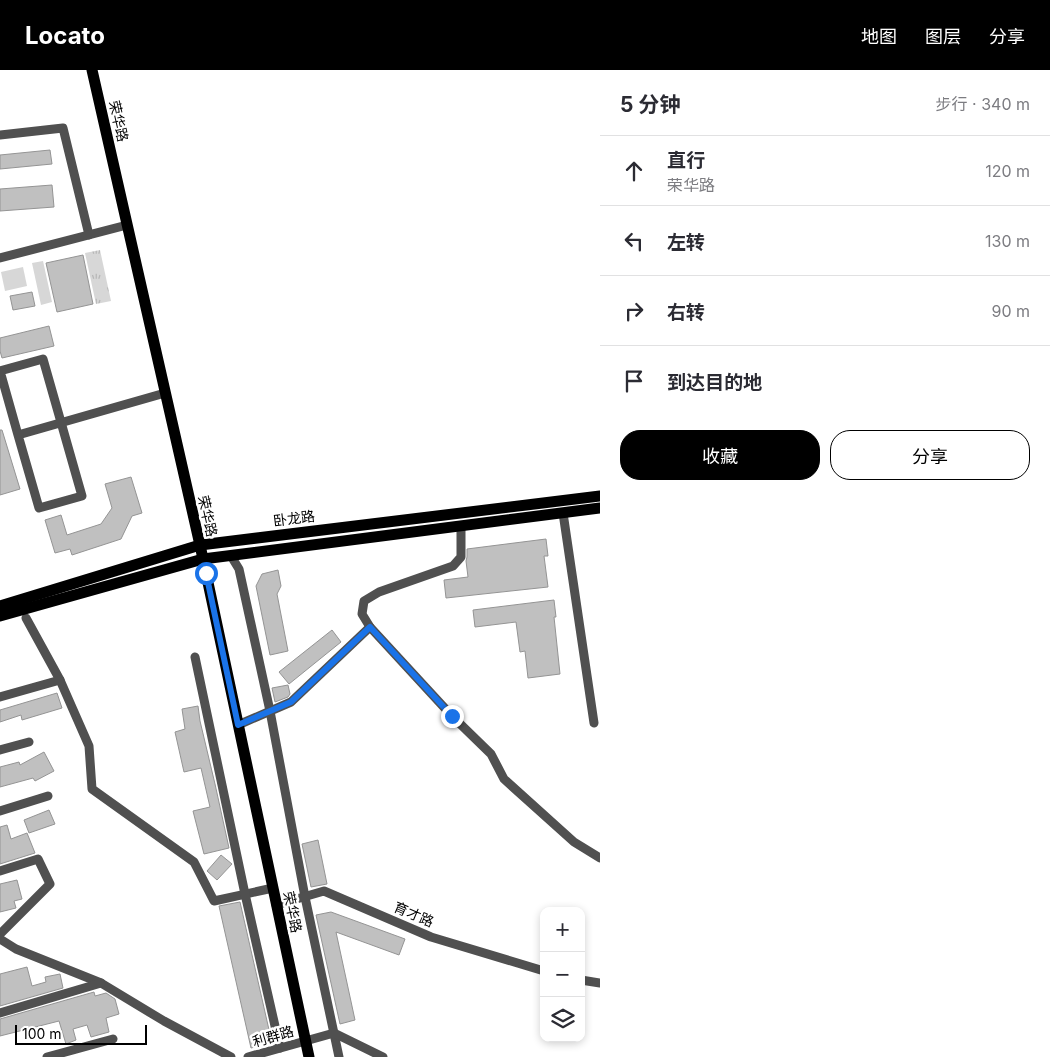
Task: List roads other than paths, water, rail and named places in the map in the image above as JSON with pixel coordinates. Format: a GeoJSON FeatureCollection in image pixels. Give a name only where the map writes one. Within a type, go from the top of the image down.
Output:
{"type":"FeatureCollection","features":[{"type":"Feature","properties":{"kind":"main road","name":"荣华路"},"geometry":{"type":"LineString","coordinates":[[92,70],[200,545],[309,1057]]}},
{"type":"Feature","properties":{"kind":"main road","name":"卧龙路"},"geometry":{"type":"LineString","coordinates":[[0,606],[200,545],[600,496]]}},
{"type":"Feature","properties":{"kind":"main road"},"geometry":{"type":"LineString","coordinates":[[0,616],[203,559],[600,508]]}},
{"type":"Feature","properties":{"kind":"street"},"geometry":{"type":"LineString","coordinates":[[0,135],[63,128],[88,235]]}},
{"type":"Feature","properties":{"kind":"street"},"geometry":{"type":"LineString","coordinates":[[0,258],[127,225]]}},
{"type":"Feature","properties":{"kind":"street"},"geometry":{"type":"LineString","coordinates":[[43,359],[82,496],[39,508],[18,435],[0,371],[43,359]]}},
{"type":"Feature","properties":{"kind":"street"},"geometry":{"type":"LineString","coordinates":[[18,435],[165,393]]}},
{"type":"Feature","properties":{"kind":"street"},"geometry":{"type":"LineString","coordinates":[[563,513],[594,723]]}},
{"type":"Feature","properties":{"kind":"street"},"geometry":{"type":"LineString","coordinates":[[460,526],[461,558],[453,566],[379,592],[364,601],[362,614],[370,627],[452,716],[491,754],[504,779],[574,842],[600,858]]}},
{"type":"Feature","properties":{"kind":"street"},"geometry":{"type":"LineString","coordinates":[[231,556],[238,569],[270,711],[305,897],[339,1057]]}},
{"type":"Feature","properties":{"kind":"street"},"geometry":{"type":"LineString","coordinates":[[26,618],[60,680],[89,746],[92,789],[194,862],[214,902],[273,888]]}},
{"type":"Feature","properties":{"kind":"street"},"geometry":{"type":"LineString","coordinates":[[238,725],[291,702],[370,627]]}},
{"type":"Feature","properties":{"kind":"street"},"geometry":{"type":"LineString","coordinates":[[195,657],[280,1048]]}},
{"type":"Feature","properties":{"kind":"street"},"geometry":{"type":"LineString","coordinates":[[0,696],[60,680]]}},
{"type":"Feature","properties":{"kind":"street"},"geometry":{"type":"LineString","coordinates":[[0,750],[29,742]]}},
{"type":"Feature","properties":{"kind":"street"},"geometry":{"type":"LineString","coordinates":[[0,811],[48,796]]}},
{"type":"Feature","properties":{"kind":"street"},"geometry":{"type":"LineString","coordinates":[[0,871],[38,858],[50,884],[0,934]]}},
{"type":"Feature","properties":{"kind":"street","name":"育才路"},"geometry":{"type":"LineString","coordinates":[[276,905],[324,891],[431,936],[540,970]]}},
{"type":"Feature","properties":{"kind":"street"},"geometry":{"type":"LineString","coordinates":[[0,939],[16,949],[101,984],[231,1057]]}},
{"type":"Feature","properties":{"kind":"street"},"geometry":{"type":"LineString","coordinates":[[585,981],[600,984]]}},
{"type":"Feature","properties":{"kind":"street"},"geometry":{"type":"LineString","coordinates":[[0,1013],[101,984]]}},
{"type":"Feature","properties":{"kind":"street"},"geometry":{"type":"LineString","coordinates":[[334,1033],[383,1057]]}},
{"type":"Feature","properties":{"kind":"street","name":"利群路"},"geometry":{"type":"LineString","coordinates":[[248,1057],[334,1033]]}},
{"type":"Feature","properties":{"kind":"street"},"geometry":{"type":"LineString","coordinates":[[47,1057],[113,1039]]}}]}
